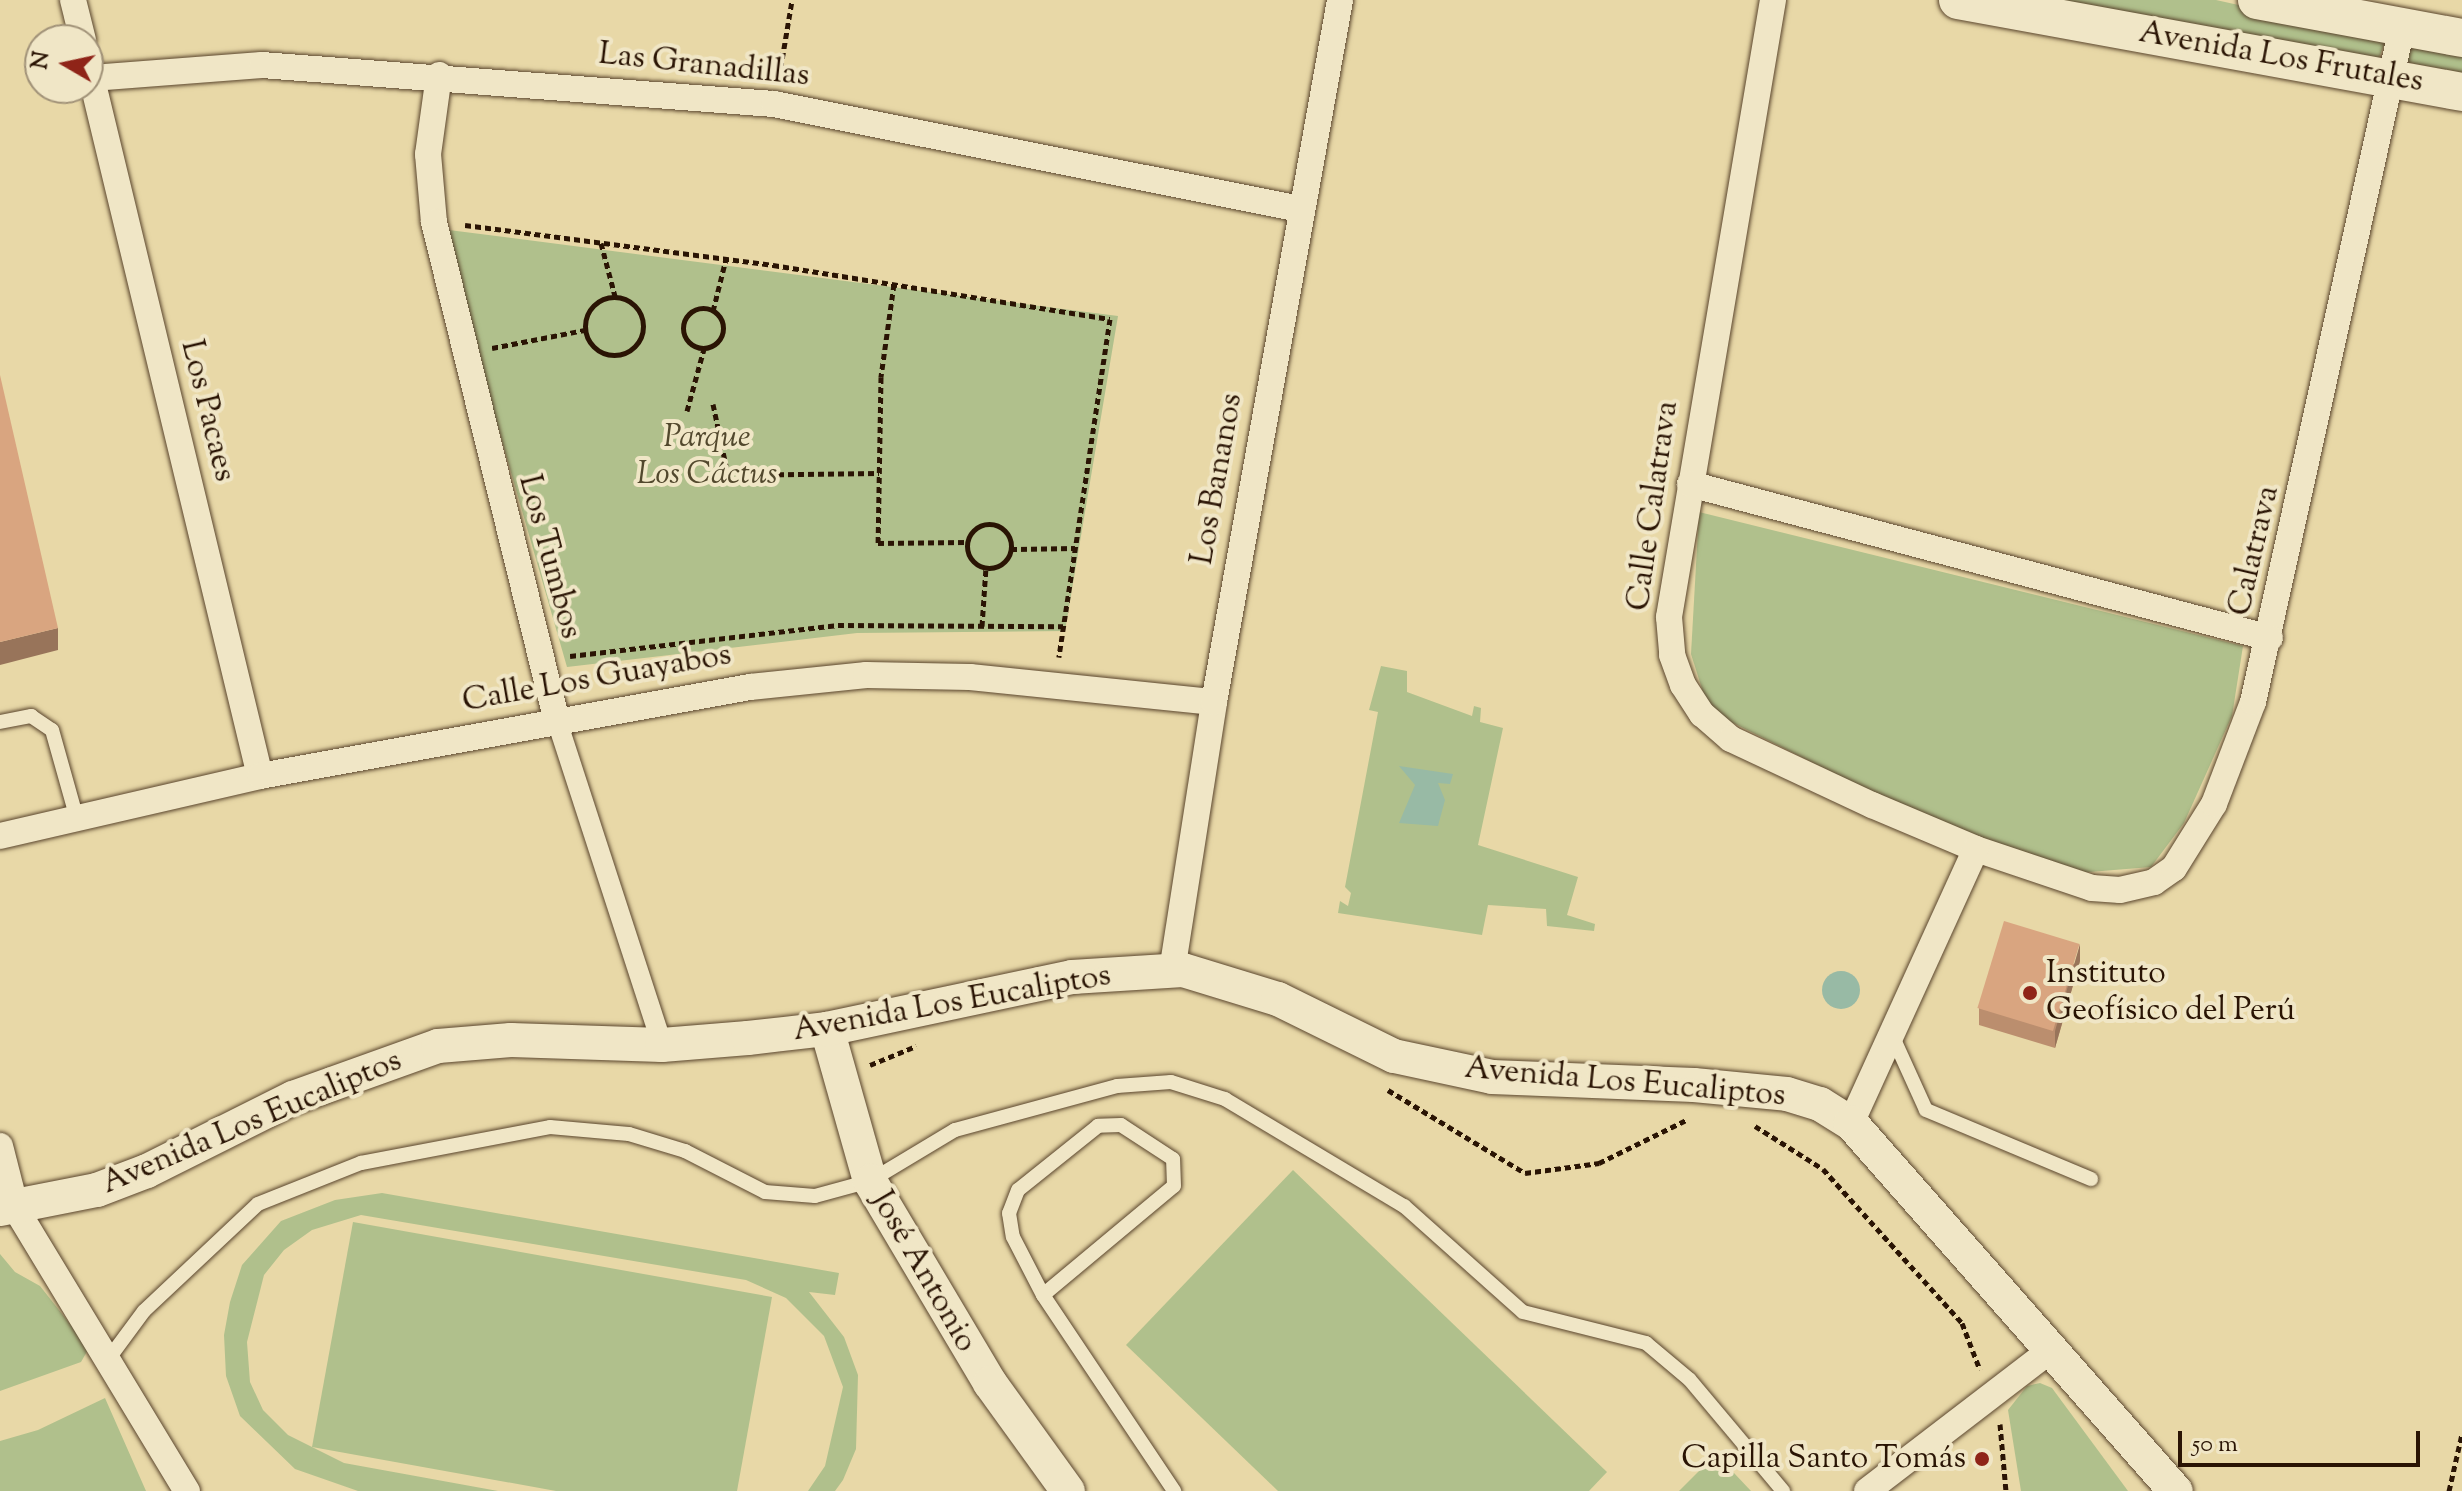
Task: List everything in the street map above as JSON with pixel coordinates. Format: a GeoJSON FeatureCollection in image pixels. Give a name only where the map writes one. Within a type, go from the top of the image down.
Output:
{"type":"FeatureCollection","features":[{"type":"Feature","properties":{"kind":"main road","name":"Avenida Los Frutales"},"geometry":{"type":"LineString","coordinates":[[1958,0],[2462,92]]}},
{"type":"Feature","properties":{"kind":"main road","name":"Avenida Los Frutales"},"geometry":{"type":"LineString","coordinates":[[2257,0],[2462,38]]}},
{"type":"Feature","properties":{"kind":"street"},"geometry":{"type":"LineString","coordinates":[[73,0],[79,24]]}},
{"type":"Feature","properties":{"kind":"street","name":"Los Bananos"},"geometry":{"type":"LineString","coordinates":[[1172,971],[1214,702],[1300,209],[1340,0]]}},
{"type":"Feature","properties":{"kind":"street","name":"Calle Calatrava"},"geometry":{"type":"LineString","coordinates":[[1773,0],[1669,617],[1672,655],[1702,714],[1731,739],[1976,849]]}},
{"type":"Feature","properties":{"kind":"street","name":"Calatrava"},"geometry":{"type":"LineString","coordinates":[[1976,849],[2092,888],[2120,890],[2164,875],[2214,804],[2245,726],[2270,638],[2402,27]]}},
{"type":"Feature","properties":{"kind":"street","name":"Las Granadillas"},"geometry":{"type":"LineString","coordinates":[[104,70],[262,65],[439,75],[774,104],[1300,209]]}},
{"type":"Feature","properties":{"kind":"street","name":"Los Tumbos"},"geometry":{"type":"LineString","coordinates":[[439,75],[428,154],[434,222],[556,718],[662,1045]]}},
{"type":"Feature","properties":{"kind":"street","name":"Los Pacaes"},"geometry":{"type":"LineString","coordinates":[[98,104],[260,776]]}},
{"type":"Feature","properties":{"kind":"street"},"geometry":{"type":"LineString","coordinates":[[1690,484],[2270,638]]}},
{"type":"Feature","properties":{"kind":"street","name":"Calle Los Guayabos"},"geometry":{"type":"LineString","coordinates":[[0,836],[260,776],[556,718],[750,687],[866,675],[1055,685],[1214,702]]}},
{"type":"Feature","properties":{"kind":"street"},"geometry":{"type":"LineString","coordinates":[[1851,1123],[1976,849]]}},
{"type":"Feature","properties":{"kind":"street","name":"Avenida Los Eucaliptos"},"geometry":{"type":"LineString","coordinates":[[8,1209],[97,1190],[147,1171],[293,1098],[438,1046],[511,1040],[662,1045],[827,1029],[1011,987],[1172,971],[1278,999],[1394,1056],[1492,1077],[1787,1094],[1820,1104],[1851,1123],[2176,1491]]}},
{"type":"Feature","properties":{"kind":"street","name":"José Antonio"},"geometry":{"type":"LineString","coordinates":[[827,1029],[837,1079],[870,1181],[943,1309],[1068,1491]]}},
{"type":"Feature","properties":{"kind":"street"},"geometry":{"type":"LineString","coordinates":[[0,1146],[8,1209],[187,1491]]}},
{"type":"Feature","properties":{"kind":"street"},"geometry":{"type":"LineString","coordinates":[[1867,1491],[2052,1349]]}},
{"type":"Feature","properties":{"kind":"lane"},"geometry":{"type":"LineString","coordinates":[[0,722],[31,716],[52,730],[77,819]]}},
{"type":"Feature","properties":{"kind":"lane"},"geometry":{"type":"LineString","coordinates":[[1892,1035],[1926,1110],[2091,1179]]}},
{"type":"Feature","properties":{"kind":"lane"},"geometry":{"type":"LineString","coordinates":[[107,1361],[144,1311],[258,1204],[361,1163],[550,1127],[629,1134],[685,1151],[765,1192],[815,1196],[870,1181],[955,1130],[1117,1086],[1171,1082],[1225,1099],[1404,1206],[1523,1312],[1646,1343],[1690,1380],[1783,1491]]}},
{"type":"Feature","properties":{"kind":"lane"},"geometry":{"type":"LineString","coordinates":[[1043,1295],[1174,1186],[1173,1159],[1121,1125],[1109,1123],[1018,1190],[1009,1213],[1013,1237],[1043,1295],[1174,1491]]}},
{"type":"Feature","properties":{"kind":"path"},"geometry":{"type":"LineString","coordinates":[[774,104],[792,0]]}},
{"type":"Feature","properties":{"kind":"path"},"geometry":{"type":"LineString","coordinates":[[434,222],[726,259],[1110,319],[1055,685]]}},
{"type":"Feature","properties":{"kind":"path"},"geometry":{"type":"LineString","coordinates":[[585,330],[601,352],[619,355],[635,347],[644,330],[640,311],[615,296],[601,243]]}},
{"type":"Feature","properties":{"kind":"path"},"geometry":{"type":"LineString","coordinates":[[704,349],[716,344],[723,332],[713,311],[726,259]]}},
{"type":"Feature","properties":{"kind":"path"},"geometry":{"type":"LineString","coordinates":[[894,284],[881,377],[878,543],[967,542]]}},
{"type":"Feature","properties":{"kind":"path"},"geometry":{"type":"LineString","coordinates":[[585,330],[596,302],[615,296]]}},
{"type":"Feature","properties":{"kind":"path"},"geometry":{"type":"LineString","coordinates":[[704,349],[686,339],[683,326],[694,310],[713,311]]}},
{"type":"Feature","properties":{"kind":"path"},"geometry":{"type":"LineString","coordinates":[[476,352],[585,330]]}},
{"type":"Feature","properties":{"kind":"path"},"geometry":{"type":"LineString","coordinates":[[687,411],[704,349]]}},
{"type":"Feature","properties":{"kind":"path"},"geometry":{"type":"LineString","coordinates":[[713,404],[728,475],[879,473]]}},
{"type":"Feature","properties":{"kind":"path"},"geometry":{"type":"LineString","coordinates":[[992,523],[1009,535],[1011,549],[999,565],[986,567],[974,562],[967,542],[974,530],[992,523]]}},
{"type":"Feature","properties":{"kind":"path"},"geometry":{"type":"LineString","coordinates":[[1011,549],[1075,548]]}},
{"type":"Feature","properties":{"kind":"path"},"geometry":{"type":"LineString","coordinates":[[982,626],[986,567]]}},
{"type":"Feature","properties":{"kind":"path"},"geometry":{"type":"LineString","coordinates":[[558,658],[838,625],[1063,626]]}},
{"type":"Feature","properties":{"kind":"path"},"geometry":{"type":"LineString","coordinates":[[837,1079],[919,1045]]}},
{"type":"Feature","properties":{"kind":"path"},"geometry":{"type":"LineString","coordinates":[[1378,1084],[1525,1173],[1599,1163],[1693,1117]]}},
{"type":"Feature","properties":{"kind":"path"},"geometry":{"type":"LineString","coordinates":[[1743,1118],[1823,1169],[1962,1323],[2001,1425],[2006,1491]]}},
{"type":"Feature","properties":{"kind":"path"},"geometry":{"type":"LineString","coordinates":[[2449,1491],[2462,1434]]}},
{"type":"Feature","properties":{"kind":"green space"},"geometry":{"type":"Polygon","coordinates":[[[2059,0],[2216,0],[2387,38],[2378,60],[2059,0]]]}},
{"type":"Feature","properties":{"kind":"green space"},"geometry":{"type":"Polygon","coordinates":[[[2414,38],[2462,48],[2462,73],[2405,62],[2414,38]]]}},
{"type":"Feature","properties":{"kind":"green space","name":"Parque Los Cáctus"},"geometry":{"type":"Polygon","coordinates":[[[441,229],[1118,316],[1065,631],[857,633],[567,667],[441,229]]]}},
{"type":"Feature","properties":{"kind":"green space"},"geometry":{"type":"Polygon","coordinates":[[[1699,512],[2243,646],[2232,716],[2184,823],[2151,867],[2077,873],[1928,820],[1709,711],[1691,654],[1699,512]]]}},
{"type":"Feature","properties":{"kind":"green space"},"geometry":{"type":"Polygon","coordinates":[[[1381,666],[1407,671],[1407,692],[1472,716],[1474,706],[1481,708],[1480,722],[1503,728],[1478,845],[1578,877],[1567,915],[1595,924],[1594,931],[1547,926],[1546,909],[1488,905],[1482,935],[1338,913],[1340,901],[1348,906],[1351,893],[1345,887],[1378,712],[1369,710],[1381,666]]]}},
{"type":"Feature","properties":{"kind":"green space"},"geometry":{"type":"Polygon","coordinates":[[[1293,1170],[1607,1472],[1589,1491],[1278,1491],[1126,1345],[1293,1170]]]}},
{"type":"Feature","properties":{"kind":"green space"},"geometry":{"type":"Polygon","coordinates":[[[382,1193],[839,1273],[835,1295],[809,1292],[844,1337],[858,1375],[856,1449],[843,1480],[835,1491],[808,1491],[825,1466],[843,1387],[824,1336],[786,1298],[746,1280],[361,1215],[312,1230],[284,1250],[264,1275],[247,1342],[250,1382],[263,1410],[288,1435],[344,1463],[498,1491],[358,1491],[295,1469],[240,1416],[226,1376],[224,1335],[230,1302],[242,1265],[281,1221],[335,1200],[382,1193]]]}},
{"type":"Feature","properties":{"kind":"green space"},"geometry":{"type":"Polygon","coordinates":[[[353,1222],[772,1297],[737,1491],[556,1491],[312,1447],[353,1222]]]}},
{"type":"Feature","properties":{"kind":"green space"},"geometry":{"type":"Polygon","coordinates":[[[0,1254],[15,1272],[40,1286],[89,1348],[81,1362],[0,1391],[0,1254]]]}},
{"type":"Feature","properties":{"kind":"green space"},"geometry":{"type":"Polygon","coordinates":[[[2040,1383],[2052,1388],[2128,1491],[2021,1491],[2008,1410],[2027,1386],[2040,1383]]]}},
{"type":"Feature","properties":{"kind":"green space"},"geometry":{"type":"Polygon","coordinates":[[[105,1398],[146,1491],[0,1491],[0,1441],[38,1430],[105,1398]]]}},
{"type":"Feature","properties":{"kind":"green space"},"geometry":{"type":"Polygon","coordinates":[[[1716,1454],[1751,1491],[1679,1491],[1716,1454]]]}},
{"type":"Feature","properties":{"kind":"shaded area"},"geometry":{"type":"Polygon","coordinates":[[[1399,766],[1453,774],[1450,784],[1438,783],[1445,800],[1438,826],[1399,823],[1415,785],[1399,766]]]}},
{"type":"Feature","properties":{"kind":"shaded area"},"geometry":{"type":"Polygon","coordinates":[[[1841,971],[1854,977],[1860,990],[1854,1003],[1841,1009],[1828,1003],[1822,990],[1828,977],[1841,971]]]}},
{"type":"Feature","properties":{"kind":"building"},"geometry":{"type":"Polygon","coordinates":[[[0,375],[58,628],[0,642],[0,375]]]}},
{"type":"Feature","properties":{"kind":"building","name":"Instituto Geofísico del Perú"},"geometry":{"type":"Polygon","coordinates":[[[2004,921],[2080,944],[2053,1031],[1977,1008],[2004,921]]]}},
{"type":"Feature","properties":{"kind":"place","name":"Instituto Geofísico del Perú"},"geometry":{"type":"Point","coordinates":[2030,993]}},
{"type":"Feature","properties":{"kind":"place","name":"Capilla Santo Tomás"},"geometry":{"type":"Point","coordinates":[1982,1459]}}]}
